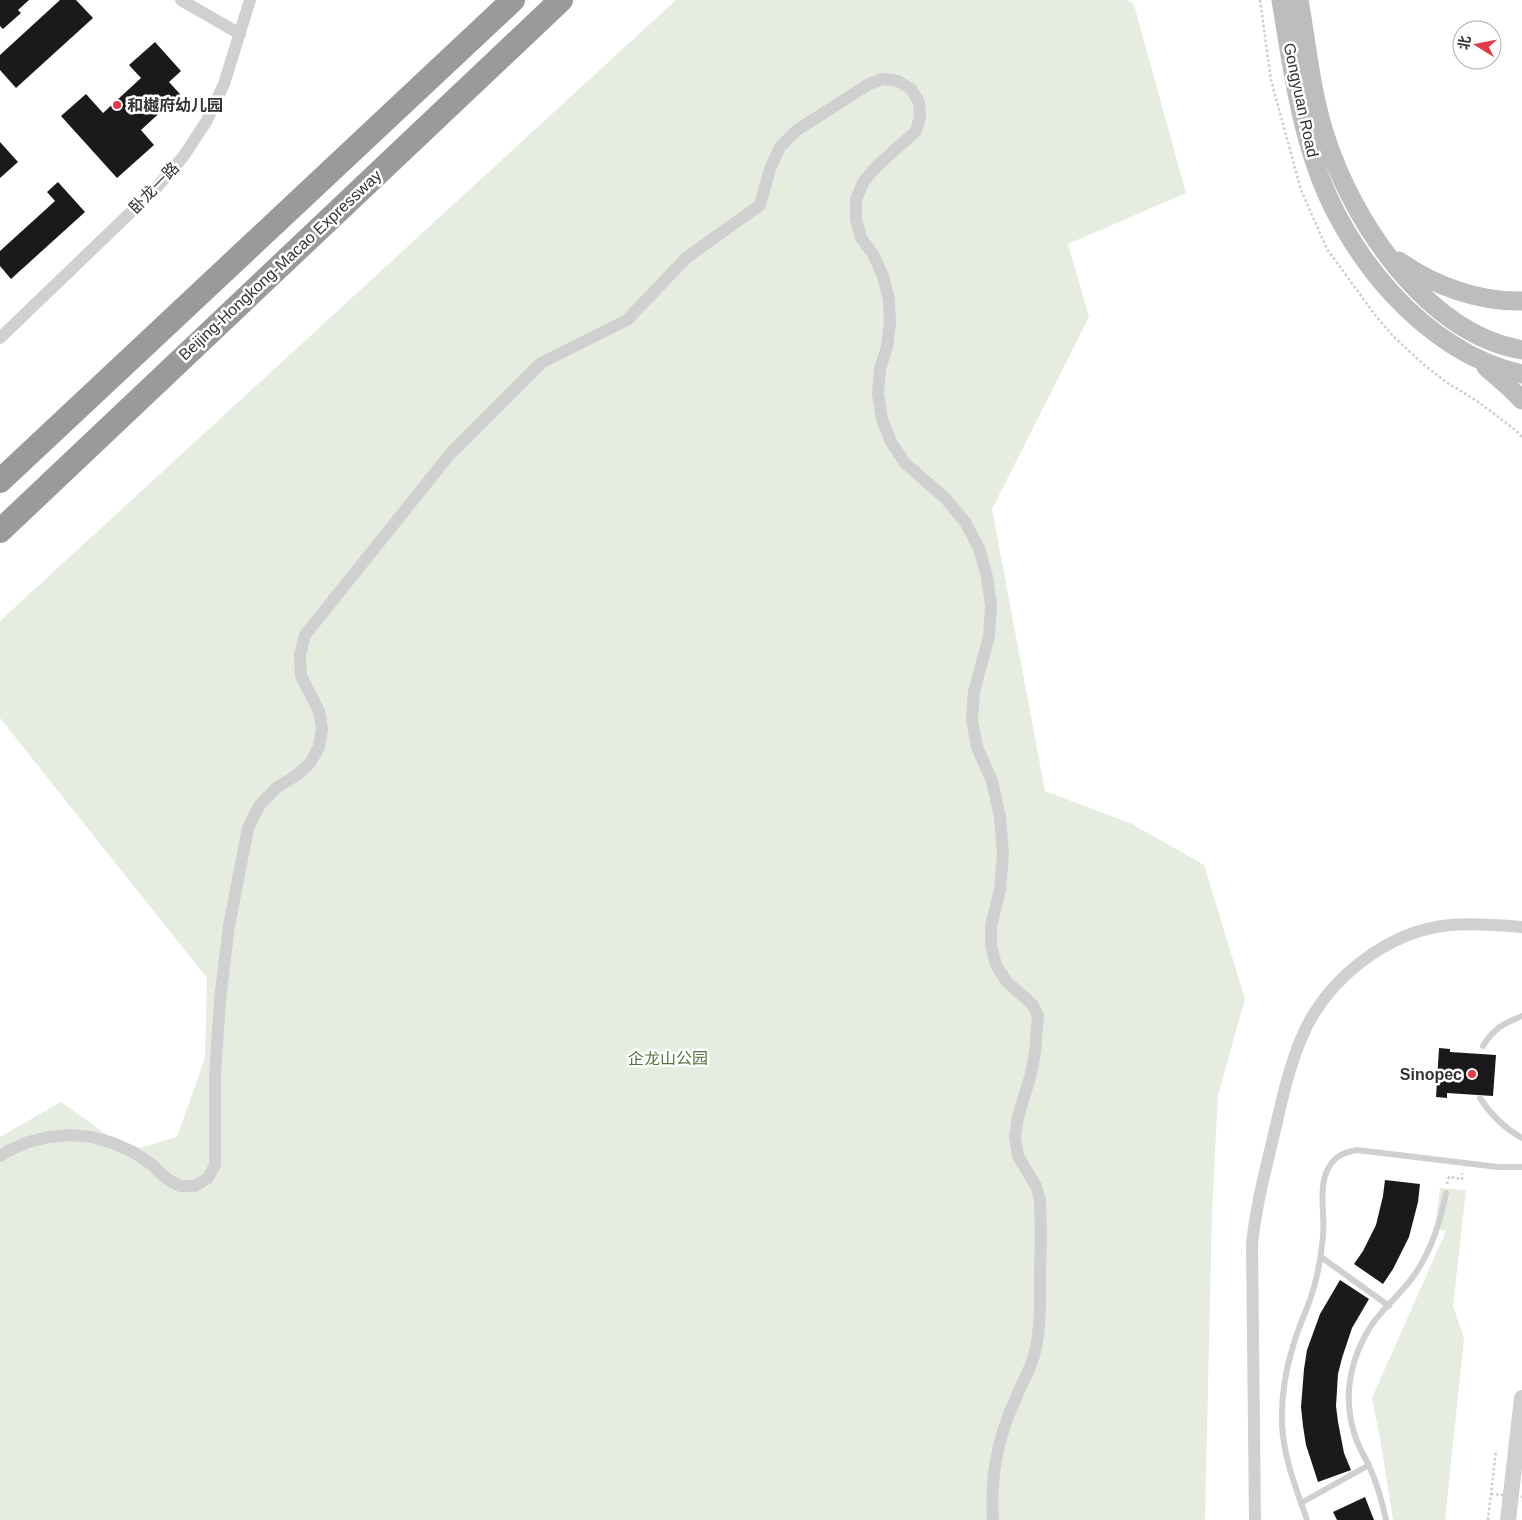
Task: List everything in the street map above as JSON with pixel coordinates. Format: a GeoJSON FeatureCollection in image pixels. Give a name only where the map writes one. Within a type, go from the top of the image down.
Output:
{"type":"FeatureCollection","features":[{"type":"Feature","properties":{"kind":"highway","name":"Beijing-Hongkong-Macao Expressway"},"geometry":{"type":"LineString","coordinates":[[0,480],[513,0]]}},
{"type":"Feature","properties":{"kind":"highway","name":"Beijing-Hongkong-Macao Expressway"},"geometry":{"type":"LineString","coordinates":[[0,531],[561,0]]}},
{"type":"Feature","properties":{"kind":"main road","name":"Gongyuan Road"},"geometry":{"type":"LineString","coordinates":[[1281,0],[1301,114],[1314,161],[1333,207],[1354,243],[1386,286],[1432,330],[1473,357],[1522,374]]}},
{"type":"Feature","properties":{"kind":"main road","name":"Gongyuan Road"},"geometry":{"type":"LineString","coordinates":[[1299,0],[1314,90],[1324,133],[1339,174],[1357,210],[1383,249],[1427,299],[1456,323],[1485,339],[1522,350]]}},
{"type":"Feature","properties":{"kind":"main road"},"geometry":{"type":"LineString","coordinates":[[1383,249],[1407,267],[1445,286],[1479,297],[1522,301]]}},
{"type":"Feature","properties":{"kind":"main road"},"geometry":{"type":"LineString","coordinates":[[1473,357],[1522,400]]}},
{"type":"Feature","properties":{"kind":"street"},"geometry":{"type":"LineString","coordinates":[[181,0],[240,34]]}},
{"type":"Feature","properties":{"kind":"street","name":"卧龙一路"},"geometry":{"type":"LineString","coordinates":[[0,338],[156,188],[183,157],[216,104],[231,64],[250,0]]}},
{"type":"Feature","properties":{"kind":"street"},"geometry":{"type":"LineString","coordinates":[[0,1156],[28,1142],[49,1137],[70,1135],[92,1137],[113,1143],[133,1152],[151,1164],[167,1179],[180,1186],[195,1186],[208,1178],[215,1165],[215,1075],[220,1000],[229,926],[248,828],[259,806],[276,788],[297,775],[310,762],[319,747],[322,729],[319,711],[301,676],[300,655],[305,635],[450,454],[541,363],[627,320],[686,258],[760,205],[770,169],[780,147],[797,130],[869,84],[883,79],[898,81],[911,89],[919,102],[920,117],[916,131],[870,173],[856,199],[856,219],[861,238],[873,254],[883,276],[888,299],[890,323],[887,347],[880,369],[878,394],[882,419],[891,442],[905,462],[946,499],[965,522],[979,548],[987,577],[991,606],[989,636],[974,692],[972,720],[978,747],[992,781],[1000,817],[1003,854],[1000,890],[991,926],[991,946],[996,965],[1007,982],[1032,1004],[1038,1016],[1036,1052],[1018,1117],[1015,1137],[1018,1156],[1036,1186],[1040,1200],[1039,1332],[1027,1377],[1016,1397],[1003,1431],[994,1466],[993,1520]]}},
{"type":"Feature","properties":{"kind":"street"},"geometry":{"type":"LineString","coordinates":[[1255,1520],[1252,1244],[1258,1200],[1283,1094],[1301,1038],[1314,1012],[1350,971],[1377,951],[1401,938],[1422,930],[1449,925],[1476,924],[1522,927]]}},
{"type":"Feature","properties":{"kind":"street"},"geometry":{"type":"LineString","coordinates":[[1508,1520],[1522,1398]]}},
{"type":"Feature","properties":{"kind":"lane"},"geometry":{"type":"LineString","coordinates":[[1483,1046],[1491,1033],[1506,1023],[1522,1016]]}},
{"type":"Feature","properties":{"kind":"lane"},"geometry":{"type":"LineString","coordinates":[[1480,1098],[1498,1122],[1522,1138]]}},
{"type":"Feature","properties":{"kind":"lane"},"geometry":{"type":"LineString","coordinates":[[1306,1520],[1285,1452],[1282,1425],[1283,1398],[1286,1371],[1310,1299],[1321,1257],[1325,1175],[1333,1160],[1344,1153],[1357,1150],[1498,1167],[1522,1167]]}},
{"type":"Feature","properties":{"kind":"lane"},"geometry":{"type":"LineString","coordinates":[[1386,1520],[1379,1492],[1352,1425],[1349,1404],[1354,1360],[1362,1340],[1374,1322],[1404,1290],[1427,1254],[1440,1221],[1446,1193]]}},
{"type":"Feature","properties":{"kind":"lane"},"geometry":{"type":"LineString","coordinates":[[1321,1257],[1389,1306]]}},
{"type":"Feature","properties":{"kind":"lane"},"geometry":{"type":"LineString","coordinates":[[1301,1503],[1369,1465]]}},
{"type":"Feature","properties":{"kind":"path"},"geometry":{"type":"LineString","coordinates":[[1446,1193],[1448,1177],[1462,1179],[1463,1173],[1452,1172],[1454,1162]]}},
{"type":"Feature","properties":{"kind":"path"},"geometry":{"type":"LineString","coordinates":[[1488,1520],[1496,1450]]}},
{"type":"Feature","properties":{"kind":"path"},"geometry":{"type":"LineString","coordinates":[[1491,1494],[1522,1497]]}},
{"type":"Feature","properties":{"kind":"green space","name":"企龙山公园"},"geometry":{"type":"Polygon","coordinates":[[[676,0],[1127,0],[1134,5],[1186,193],[1068,244],[1089,317],[992,509],[1045,791],[1132,824],[1204,865],[1245,999],[1218,1095],[1212,1212],[1205,1520],[0,1520],[0,1137],[61,1102],[130,1151],[177,1137],[205,1058],[207,978],[0,718],[0,621],[676,0]]]}},
{"type":"Feature","properties":{"kind":"green space"},"geometry":{"type":"Polygon","coordinates":[[[1440,1188],[1466,1190],[1453,1306],[1464,1338],[1445,1520],[1393,1520],[1372,1398],[1446,1231],[1435,1229],[1440,1188]]]}},
{"type":"Feature","properties":{"kind":"building"},"geometry":{"type":"Polygon","coordinates":[[[0,0],[29,0],[18,10],[21,13],[3,29],[0,26],[0,0]]]}},
{"type":"Feature","properties":{"kind":"building"},"geometry":{"type":"Polygon","coordinates":[[[60,0],[76,0],[93,18],[16,88],[0,70],[0,55],[60,0]]]}},
{"type":"Feature","properties":{"kind":"building"},"geometry":{"type":"Polygon","coordinates":[[[155,42],[181,71],[169,82],[180,94],[141,130],[154,145],[117,178],[61,116],[86,94],[103,113],[141,78],[129,65],[155,42]]]}},
{"type":"Feature","properties":{"kind":"building"},"geometry":{"type":"Polygon","coordinates":[[[0,142],[18,162],[0,178],[0,142]]]}},
{"type":"Feature","properties":{"kind":"building"},"geometry":{"type":"Polygon","coordinates":[[[58,182],[85,212],[11,279],[0,266],[0,251],[55,201],[47,192],[58,182]]]}},
{"type":"Feature","properties":{"kind":"building","name":"Sinopec"},"geometry":{"type":"Polygon","coordinates":[[[1439,1048],[1450,1049],[1450,1052],[1496,1055],[1493,1096],[1447,1093],[1447,1098],[1436,1097],[1439,1048]]]}},
{"type":"Feature","properties":{"kind":"building"},"geometry":{"type":"Polygon","coordinates":[[[1385,1180],[1420,1184],[1418,1202],[1409,1237],[1383,1284],[1354,1264],[1376,1225],[1385,1180]]]}},
{"type":"Feature","properties":{"kind":"building"},"geometry":{"type":"Polygon","coordinates":[[[1340,1280],[1369,1299],[1352,1328],[1338,1374],[1336,1406],[1338,1422],[1344,1453],[1351,1470],[1318,1482],[1306,1445],[1303,1426],[1301,1407],[1304,1369],[1307,1350],[1320,1314],[1340,1280]]]}},
{"type":"Feature","properties":{"kind":"building"},"geometry":{"type":"Polygon","coordinates":[[[1365,1497],[1374,1520],[1337,1520],[1333,1512],[1365,1497]]]}},
{"type":"Feature","properties":{"kind":"place","name":"和樾府幼儿园"},"geometry":{"type":"Point","coordinates":[117,105]}},
{"type":"Feature","properties":{"kind":"place","name":"Sinopec"},"geometry":{"type":"Point","coordinates":[1472,1074]}}]}
